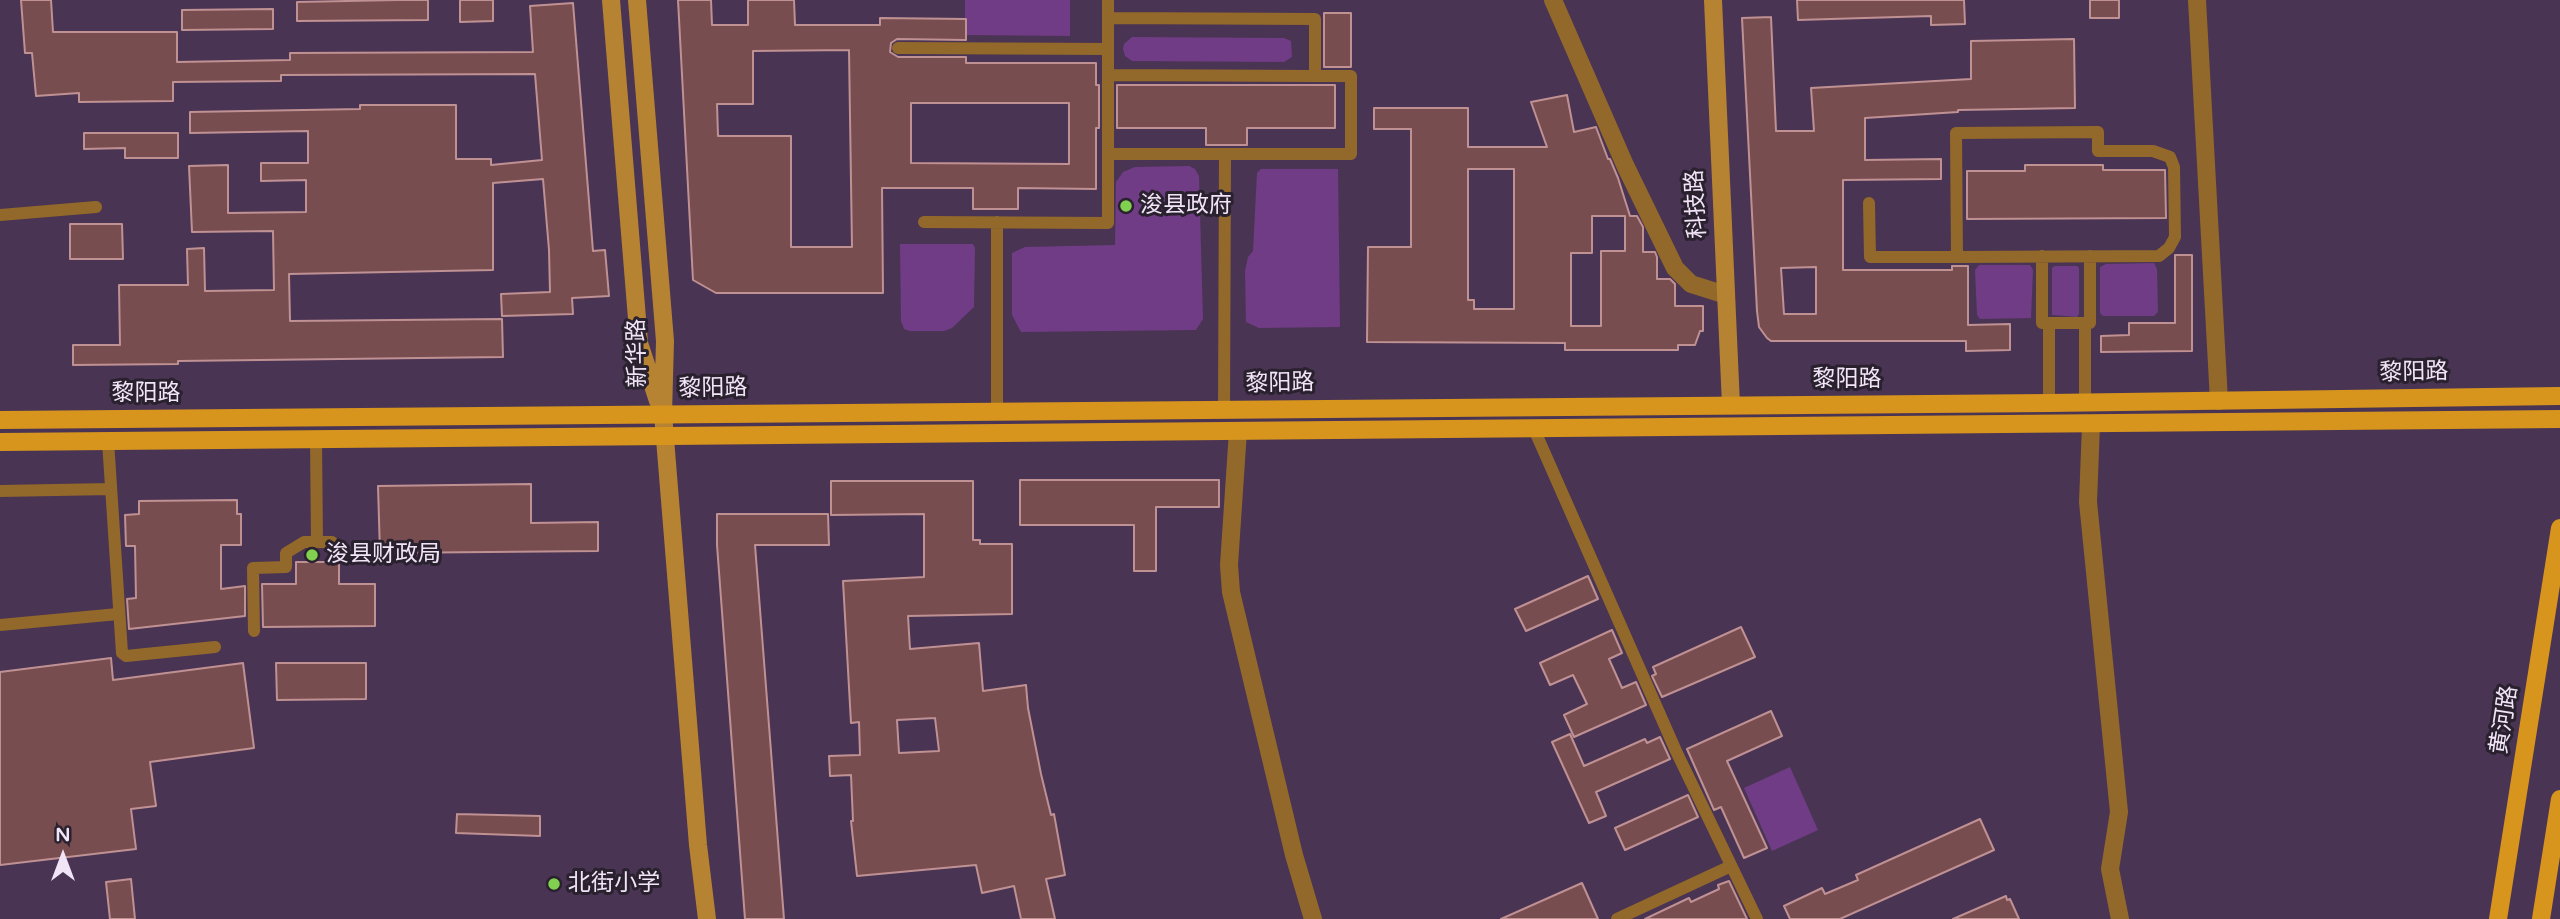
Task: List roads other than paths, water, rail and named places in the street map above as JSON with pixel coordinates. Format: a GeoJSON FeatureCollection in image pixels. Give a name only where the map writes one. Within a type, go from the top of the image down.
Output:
{"type":"FeatureCollection","features":[{"type":"Feature","properties":{"kind":"main road","name":"黎阳路"},"geometry":{"type":"LineString","coordinates":[[0,420],[2049,403],[2560,396]]}},
{"type":"Feature","properties":{"kind":"main road","name":"黎阳路"},"geometry":{"type":"LineString","coordinates":[[0,442],[2560,419]]}},
{"type":"Feature","properties":{"kind":"main road","name":"黄河路"},"geometry":{"type":"LineString","coordinates":[[2498,919],[2560,528]]}},
{"type":"Feature","properties":{"kind":"main road"},"geometry":{"type":"LineString","coordinates":[[2541,919],[2560,799]]}},
{"type":"Feature","properties":{"kind":"street","name":"新华路"},"geometry":{"type":"LineString","coordinates":[[611,0],[639,343],[663,414]]}},
{"type":"Feature","properties":{"kind":"street","name":"新华路"},"geometry":{"type":"LineString","coordinates":[[637,0],[665,341],[663,414]]}},
{"type":"Feature","properties":{"kind":"street"},"geometry":{"type":"LineString","coordinates":[[1553,0],[1625,165],[1675,268],[1691,284],[1726,295]]}},
{"type":"Feature","properties":{"kind":"street","name":"科技路"},"geometry":{"type":"LineString","coordinates":[[1713,0],[1731,405]]}},
{"type":"Feature","properties":{"kind":"street"},"geometry":{"type":"LineString","coordinates":[[2197,0],[2219,401]]}},
{"type":"Feature","properties":{"kind":"street"},"geometry":{"type":"LineString","coordinates":[[663,414],[697,831],[707,919]]}},
{"type":"Feature","properties":{"kind":"street"},"geometry":{"type":"LineString","coordinates":[[2091,425],[2088,502],[2119,812],[2110,869],[2120,919]]}},
{"type":"Feature","properties":{"kind":"street"},"geometry":{"type":"LineString","coordinates":[[1238,431],[1229,565],[1231,592],[1294,855],[1314,919]]}},
{"type":"Feature","properties":{"kind":"lane"},"geometry":{"type":"LineString","coordinates":[[924,222],[1108,223],[1108,0]]}},
{"type":"Feature","properties":{"kind":"lane"},"geometry":{"type":"LineString","coordinates":[[1108,18],[1315,19],[1315,76]]}},
{"type":"Feature","properties":{"kind":"lane"},"geometry":{"type":"LineString","coordinates":[[898,48],[1108,49]]}},
{"type":"Feature","properties":{"kind":"lane"},"geometry":{"type":"LineString","coordinates":[[1108,75],[1351,76],[1351,154],[1108,154]]}},
{"type":"Feature","properties":{"kind":"lane"},"geometry":{"type":"LineString","coordinates":[[1869,203],[1870,257],[1957,257],[2042,256],[2159,256],[2175,237],[2174,167],[2170,157],[2153,151],[2098,151],[2098,132],[1956,133],[1957,257]]}},
{"type":"Feature","properties":{"kind":"lane"},"geometry":{"type":"LineString","coordinates":[[1224,409],[1225,154]]}},
{"type":"Feature","properties":{"kind":"lane"},"geometry":{"type":"LineString","coordinates":[[0,215],[96,207]]}},
{"type":"Feature","properties":{"kind":"lane"},"geometry":{"type":"LineString","coordinates":[[997,222],[997,411]]}},
{"type":"Feature","properties":{"kind":"lane"},"geometry":{"type":"LineString","coordinates":[[2042,256],[2042,323],[2090,323],[2090,256]]}},
{"type":"Feature","properties":{"kind":"lane"},"geometry":{"type":"LineString","coordinates":[[2049,323],[2049,403]]}},
{"type":"Feature","properties":{"kind":"lane"},"geometry":{"type":"LineString","coordinates":[[2085,323],[2085,402]]}},
{"type":"Feature","properties":{"kind":"lane"},"geometry":{"type":"LineString","coordinates":[[1534,429],[1676,751],[1756,919]]}},
{"type":"Feature","properties":{"kind":"lane"},"geometry":{"type":"LineString","coordinates":[[316,439],[317,542]]}},
{"type":"Feature","properties":{"kind":"lane"},"geometry":{"type":"LineString","coordinates":[[108,441],[122,653],[127,656],[215,648]]}},
{"type":"Feature","properties":{"kind":"lane"},"geometry":{"type":"LineString","coordinates":[[0,491],[111,489]]}},
{"type":"Feature","properties":{"kind":"lane"},"geometry":{"type":"LineString","coordinates":[[254,631],[253,568],[286,567],[286,553],[304,542],[332,542]]}},
{"type":"Feature","properties":{"kind":"lane"},"geometry":{"type":"LineString","coordinates":[[0,625],[118,614]]}},
{"type":"Feature","properties":{"kind":"lane"},"geometry":{"type":"LineString","coordinates":[[1617,919],[1731,866]]}},
{"type":"Feature","properties":{"kind":"place","name":"浚县政府"},"geometry":{"type":"Point","coordinates":[1126,206]}},
{"type":"Feature","properties":{"kind":"place","name":"浚县财政局"},"geometry":{"type":"Point","coordinates":[312,555]}},
{"type":"Feature","properties":{"kind":"place","name":"北街小学"},"geometry":{"type":"Point","coordinates":[554,884]}}]}
